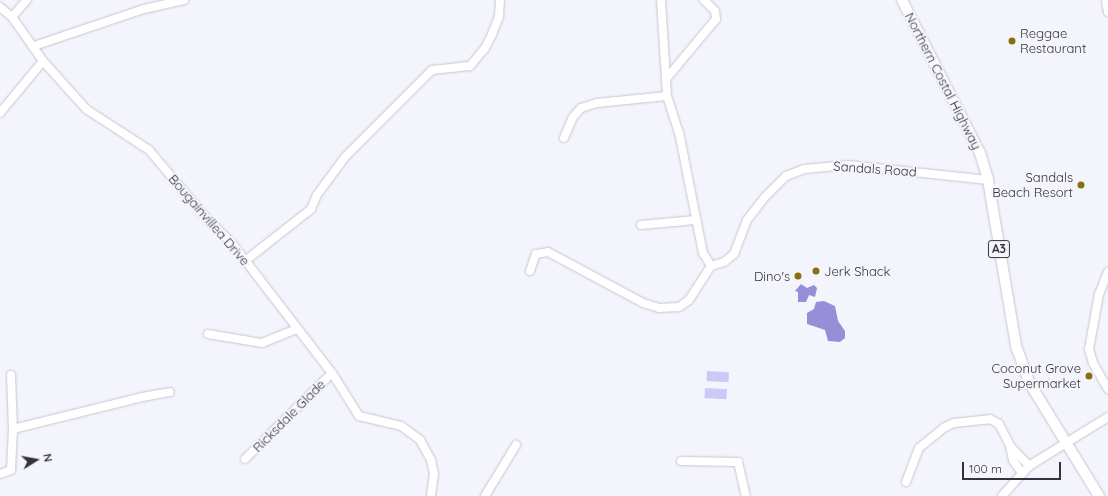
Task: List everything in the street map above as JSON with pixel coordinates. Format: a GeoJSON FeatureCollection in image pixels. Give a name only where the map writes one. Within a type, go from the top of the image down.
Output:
{"type":"FeatureCollection","features":[{"type":"Feature","properties":{"kind":"main road","name":"Northern Costal Highway"},"geometry":{"type":"LineString","coordinates":[[902,0],[971,132],[988,180],[1016,346],[1030,384],[1099,496]]}},
{"type":"Feature","properties":{"kind":"street"},"geometry":{"type":"LineString","coordinates":[[12,17],[27,0]]}},
{"type":"Feature","properties":{"kind":"street"},"geometry":{"type":"LineString","coordinates":[[34,46],[144,9],[184,0]]}},
{"type":"Feature","properties":{"kind":"street"},"geometry":{"type":"LineString","coordinates":[[246,261],[311,209],[317,195],[345,157],[432,70],[470,66],[485,48],[492,34],[499,17],[500,0]]}},
{"type":"Feature","properties":{"kind":"street"},"geometry":{"type":"LineString","coordinates":[[530,271],[536,254],[548,252],[643,303],[659,308],[679,307],[689,300],[711,266],[703,253],[679,132],[667,96],[661,0]]}},
{"type":"Feature","properties":{"kind":"street"},"geometry":{"type":"LineString","coordinates":[[666,79],[716,19],[715,10],[704,0]]}},
{"type":"Feature","properties":{"kind":"street"},"geometry":{"type":"LineString","coordinates":[[1106,0],[1108,12]]}},
{"type":"Feature","properties":{"kind":"street","name":"Bougainvillea Drive"},"geometry":{"type":"LineString","coordinates":[[0,7],[12,17],[34,46],[43,61],[86,109],[149,150],[246,261],[332,373],[359,416],[366,420],[402,426],[420,440],[431,460],[434,474],[431,496]]}},
{"type":"Feature","properties":{"kind":"street"},"geometry":{"type":"LineString","coordinates":[[0,113],[43,61]]}},
{"type":"Feature","properties":{"kind":"street"},"geometry":{"type":"LineString","coordinates":[[564,138],[573,117],[581,108],[597,103],[667,96]]}},
{"type":"Feature","properties":{"kind":"street","name":"Sandals Road"},"geometry":{"type":"LineString","coordinates":[[711,266],[724,262],[734,254],[747,220],[765,197],[786,176],[804,168],[848,165],[988,180]]}},
{"type":"Feature","properties":{"kind":"street"},"geometry":{"type":"LineString","coordinates":[[641,225],[696,220]]}},
{"type":"Feature","properties":{"kind":"street"},"geometry":{"type":"LineString","coordinates":[[1108,272],[1099,294],[1089,349],[1093,363],[1108,389]]}},
{"type":"Feature","properties":{"kind":"street"},"geometry":{"type":"LineString","coordinates":[[208,334],[262,344],[297,329]]}},
{"type":"Feature","properties":{"kind":"street","name":"Ricksdale Glade"},"geometry":{"type":"LineString","coordinates":[[245,459],[332,373]]}},
{"type":"Feature","properties":{"kind":"street"},"geometry":{"type":"LineString","coordinates":[[0,474],[12,470],[13,429],[10,375]]}},
{"type":"Feature","properties":{"kind":"street"},"geometry":{"type":"LineString","coordinates":[[13,429],[142,397],[170,392]]}},
{"type":"Feature","properties":{"kind":"street"},"geometry":{"type":"LineString","coordinates":[[1002,496],[1021,472],[1029,466],[1108,417]]}},
{"type":"Feature","properties":{"kind":"street"},"geometry":{"type":"LineString","coordinates":[[906,482],[920,448],[945,427],[954,423],[990,419],[999,424],[1010,446],[1013,460],[1021,472]]}},
{"type":"Feature","properties":{"kind":"street"},"geometry":{"type":"LineString","coordinates":[[485,496],[516,445]]}},
{"type":"Feature","properties":{"kind":"street"},"geometry":{"type":"LineString","coordinates":[[1010,446],[1029,466]]}},
{"type":"Feature","properties":{"kind":"street"},"geometry":{"type":"LineString","coordinates":[[681,461],[738,462],[746,496]]}},
{"type":"Feature","properties":{"kind":"shaded area"},"geometry":{"type":"Polygon","coordinates":[[[801,284],[807,288],[814,285],[817,288],[815,297],[809,295],[806,302],[798,302],[798,292],[795,291],[801,284]]]}},
{"type":"Feature","properties":{"kind":"shaded area"},"geometry":{"type":"Polygon","coordinates":[[[824,301],[835,306],[838,321],[845,331],[845,338],[840,342],[828,341],[825,330],[807,324],[807,313],[814,309],[816,302],[824,301]]]}},
{"type":"Feature","properties":{"kind":"shaded area"},"geometry":{"type":"Polygon","coordinates":[[[707,371],[729,372],[728,382],[706,381],[707,371]]]}},
{"type":"Feature","properties":{"kind":"shaded area"},"geometry":{"type":"Polygon","coordinates":[[[705,388],[727,389],[726,399],[704,398],[705,388]]]}},
{"type":"Feature","properties":{"kind":"place","name":"Reggae Restaurant"},"geometry":{"type":"Point","coordinates":[1012,41]}},
{"type":"Feature","properties":{"kind":"place","name":"Sandals Beach Resort"},"geometry":{"type":"Point","coordinates":[1081,185]}},
{"type":"Feature","properties":{"kind":"place","name":"Jerk Shack"},"geometry":{"type":"Point","coordinates":[816,271]}},
{"type":"Feature","properties":{"kind":"place","name":"Dino's"},"geometry":{"type":"Point","coordinates":[798,276]}},
{"type":"Feature","properties":{"kind":"place","name":"Coconut Grove Supermarket"},"geometry":{"type":"Point","coordinates":[1089,376]}}]}
